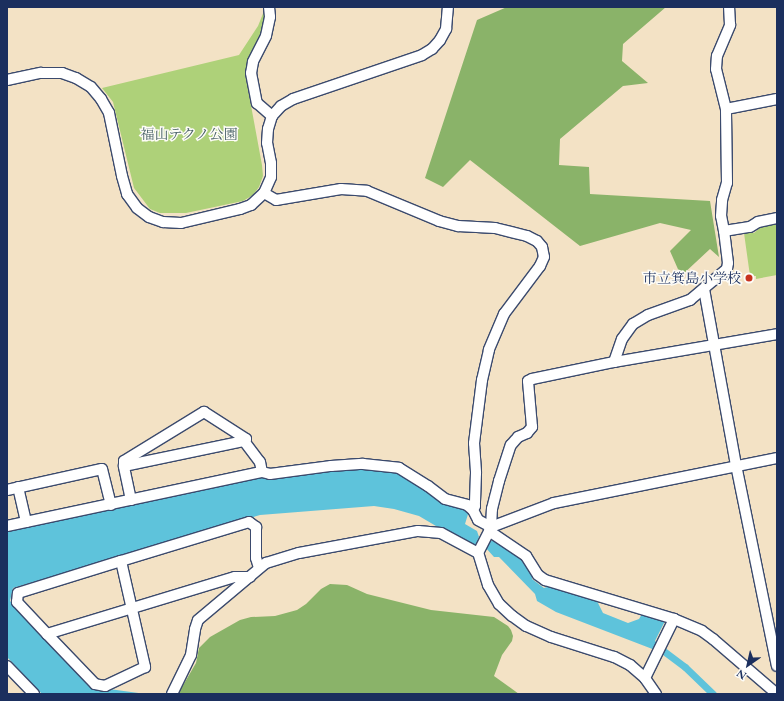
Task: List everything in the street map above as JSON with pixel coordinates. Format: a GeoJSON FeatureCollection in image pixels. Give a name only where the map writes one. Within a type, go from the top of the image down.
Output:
{"type":"FeatureCollection","features":[{"type":"Feature","properties":{"kind":"street"},"geometry":{"type":"LineString","coordinates":[[269,7],[270,17],[266,36],[253,62],[251,73],[257,102],[272,116]]}},
{"type":"Feature","properties":{"kind":"street"},"geometry":{"type":"LineString","coordinates":[[7,80],[40,73],[62,73],[76,78],[91,87],[101,99],[109,113],[127,194],[137,208],[149,217],[163,222],[181,223],[240,210],[251,205],[264,193],[271,177],[271,163],[267,143],[268,129],[272,116],[281,106],[293,99],[422,55],[440,40],[446,29],[448,7]]}},
{"type":"Feature","properties":{"kind":"street"},"geometry":{"type":"LineString","coordinates":[[614,362],[622,339],[633,324],[648,314],[690,300],[727,269],[724,231],[721,216],[722,200],[727,182],[726,109],[716,69],[717,56],[730,25],[729,7]]}},
{"type":"Feature","properties":{"kind":"street"},"geometry":{"type":"LineString","coordinates":[[726,109],[777,99]]}},
{"type":"Feature","properties":{"kind":"street"},"geometry":{"type":"LineString","coordinates":[[264,193],[276,200],[341,189],[367,191],[458,226],[495,228],[527,236],[537,241],[542,247],[544,257],[540,266],[504,314],[489,350],[482,380],[474,443],[476,473],[475,506],[473,510]]}},
{"type":"Feature","properties":{"kind":"street"},"geometry":{"type":"LineString","coordinates":[[724,231],[750,227],[758,222],[777,218]]}},
{"type":"Feature","properties":{"kind":"street"},"geometry":{"type":"LineString","coordinates":[[704,289],[736,465],[777,666]]}},
{"type":"Feature","properties":{"kind":"street"},"geometry":{"type":"LineString","coordinates":[[656,694],[638,670],[614,657],[551,638],[526,626],[499,604],[488,585],[478,553],[490,529],[492,509],[511,445],[518,437],[531,430],[532,427],[528,381],[614,362],[715,346],[777,334]]}},
{"type":"Feature","properties":{"kind":"street"},"geometry":{"type":"LineString","coordinates":[[131,500],[124,461],[204,412],[246,439],[244,441],[260,462],[262,472]]}},
{"type":"Feature","properties":{"kind":"street"},"geometry":{"type":"LineString","coordinates":[[124,466],[244,441]]}},
{"type":"Feature","properties":{"kind":"street"},"geometry":{"type":"LineString","coordinates":[[490,529],[554,503],[736,465],[777,458]]}},
{"type":"Feature","properties":{"kind":"street"},"geometry":{"type":"LineString","coordinates":[[7,526],[262,472],[270,474],[331,466],[363,464],[394,466],[415,477],[445,499],[467,505],[473,510],[478,520],[526,556],[538,574],[545,580],[689,624],[713,639],[777,694]]}},
{"type":"Feature","properties":{"kind":"street"},"geometry":{"type":"LineString","coordinates":[[7,490],[102,469],[111,505]]}},
{"type":"Feature","properties":{"kind":"street"},"geometry":{"type":"LineString","coordinates":[[18,487],[26,522]]}},
{"type":"Feature","properties":{"kind":"street"},"geometry":{"type":"LineString","coordinates":[[121,561],[146,667],[105,686],[95,684],[17,602],[18,593],[121,561],[249,522],[256,527],[256,558],[259,568]]}},
{"type":"Feature","properties":{"kind":"street"},"geometry":{"type":"LineString","coordinates":[[172,694],[191,655],[198,620],[250,578],[266,563],[279,558],[418,530],[441,533],[478,553]]}},
{"type":"Feature","properties":{"kind":"street"},"geometry":{"type":"LineString","coordinates":[[47,634],[235,577],[250,578]]}},
{"type":"Feature","properties":{"kind":"street"},"geometry":{"type":"LineString","coordinates":[[645,678],[674,619]]}},
{"type":"Feature","properties":{"kind":"street"},"geometry":{"type":"LineString","coordinates":[[7,666],[34,694]]}},
{"type":"Feature","properties":{"kind":"green space"},"geometry":{"type":"Polygon","coordinates":[[[507,7],[666,7],[623,44],[622,61],[648,83],[623,86],[560,139],[559,165],[589,167],[590,194],[710,201],[719,257],[710,249],[681,276],[670,251],[691,230],[660,223],[580,246],[470,160],[443,187],[425,178],[477,20],[507,7]]]}},
{"type":"Feature","properties":{"kind":"green space","name":"福山テクノ公園"},"geometry":{"type":"Polygon","coordinates":[[[264,11],[264,30],[245,73],[262,165],[263,176],[259,187],[253,195],[243,201],[186,213],[160,213],[150,209],[134,188],[113,102],[102,88],[239,55],[258,26],[264,11]]]}},
{"type":"Feature","properties":{"kind":"green space"},"geometry":{"type":"Polygon","coordinates":[[[777,224],[777,275],[756,279],[756,276],[750,276],[744,233],[754,233],[761,227],[777,224]]]}},
{"type":"Feature","properties":{"kind":"green space"},"geometry":{"type":"Polygon","coordinates":[[[330,584],[347,585],[367,594],[431,610],[494,617],[508,626],[513,636],[512,641],[502,655],[494,676],[519,694],[178,694],[196,663],[199,648],[210,637],[240,620],[251,617],[275,616],[297,610],[306,604],[321,589],[330,584]]]}},
{"type":"Feature","properties":{"kind":"water"},"geometry":{"type":"Polygon","coordinates":[[[338,468],[398,469],[469,511],[465,524],[477,531],[479,537],[475,546],[470,546],[419,516],[394,509],[374,506],[260,515],[13,588],[10,601],[94,687],[146,694],[42,694],[7,657],[7,531],[267,476],[338,468]]]}},
{"type":"Feature","properties":{"kind":"water"},"geometry":{"type":"Polygon","coordinates":[[[489,541],[494,541],[518,555],[532,576],[532,579],[544,588],[550,586],[597,601],[603,613],[628,623],[639,619],[642,614],[665,621],[655,641],[659,644],[655,650],[556,612],[537,601],[535,594],[499,557],[494,557],[485,547],[489,541]]]}},
{"type":"Feature","properties":{"kind":"waterway"},"geometry":{"type":"LineString","coordinates":[[657,646],[685,667],[713,694]]}},
{"type":"Feature","properties":{"kind":"place","name":"市立箕島小学校"},"geometry":{"type":"Point","coordinates":[749,278]}}]}
